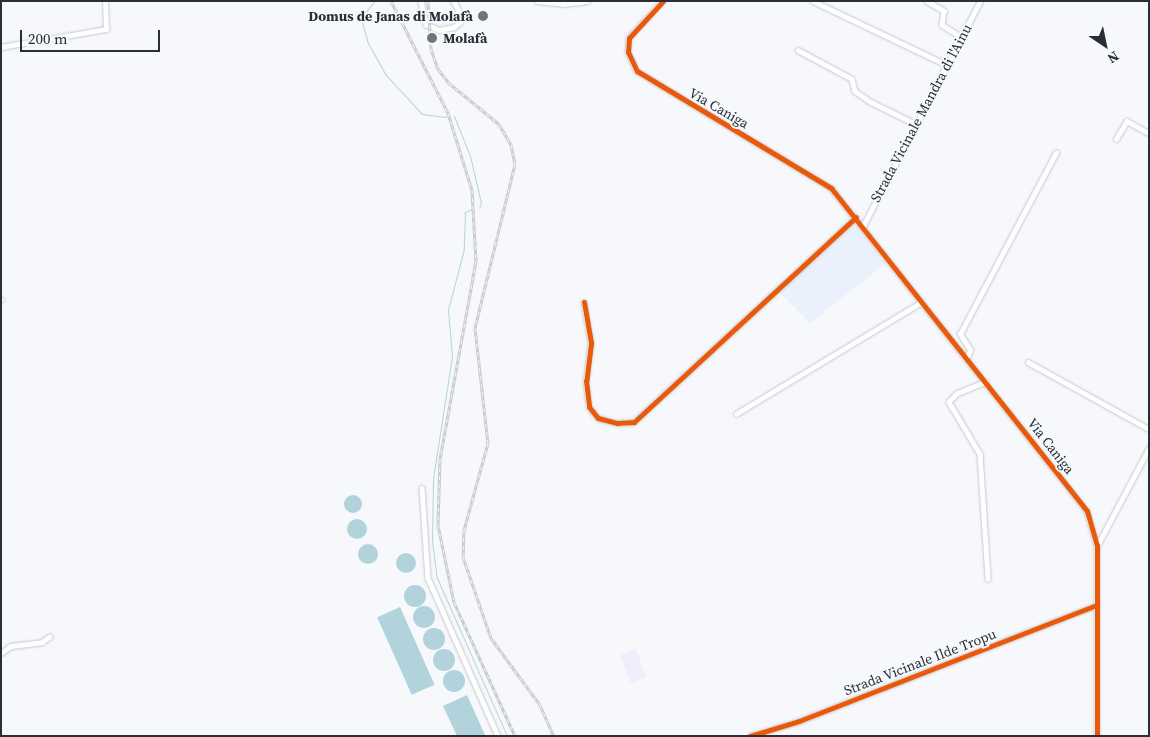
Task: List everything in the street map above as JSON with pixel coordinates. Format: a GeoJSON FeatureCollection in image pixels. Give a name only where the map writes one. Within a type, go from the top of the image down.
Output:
{"type":"FeatureCollection","features":[{"type":"Feature","properties":{"kind":"street"},"geometry":{"type":"LineString","coordinates":[[1,47],[106,29],[105,1]]}},
{"type":"Feature","properties":{"kind":"street"},"geometry":{"type":"LineString","coordinates":[[420,1],[426,24],[439,30],[454,28],[460,22],[460,14],[452,1]]}},
{"type":"Feature","properties":{"kind":"street"},"geometry":{"type":"LineString","coordinates":[[537,1],[564,4],[587,1]]}},
{"type":"Feature","properties":{"kind":"street","name":"Via Caniga"},"geometry":{"type":"LineString","coordinates":[[663,1],[629,38],[628,52],[637,72],[823,181],[863,226],[1087,511],[1097,545],[1097,736]]}},
{"type":"Feature","properties":{"kind":"street"},"geometry":{"type":"LineString","coordinates":[[813,1],[947,65]]}},
{"type":"Feature","properties":{"kind":"street"},"geometry":{"type":"LineString","coordinates":[[927,1],[944,11],[942,25],[961,37]]}},
{"type":"Feature","properties":{"kind":"street","name":"Strada Vicinale Mandra di l'Ainu"},"geometry":{"type":"LineString","coordinates":[[863,226],[980,1]]}},
{"type":"Feature","properties":{"kind":"street"},"geometry":{"type":"LineString","coordinates":[[798,50],[852,79],[855,91],[871,102],[916,124]]}},
{"type":"Feature","properties":{"kind":"street"},"geometry":{"type":"LineString","coordinates":[[1116,139],[1127,121],[1149,133]]}},
{"type":"Feature","properties":{"kind":"street"},"geometry":{"type":"LineString","coordinates":[[967,358],[970,350],[960,334],[1056,154]]}},
{"type":"Feature","properties":{"kind":"street"},"geometry":{"type":"LineString","coordinates":[[584,302],[592,344],[586,376],[589,407],[598,418],[617,423],[634,422],[856,218]]}},
{"type":"Feature","properties":{"kind":"street"},"geometry":{"type":"LineString","coordinates":[[736,414],[922,302]]}},
{"type":"Feature","properties":{"kind":"street"},"geometry":{"type":"LineString","coordinates":[[1028,362],[1149,429]]}},
{"type":"Feature","properties":{"kind":"street"},"geometry":{"type":"LineString","coordinates":[[986,382],[957,394],[949,402],[980,454],[988,579]]}},
{"type":"Feature","properties":{"kind":"street"},"geometry":{"type":"LineString","coordinates":[[1097,545],[1149,448]]}},
{"type":"Feature","properties":{"kind":"street"},"geometry":{"type":"LineString","coordinates":[[422,488],[428,578],[498,736]]}},
{"type":"Feature","properties":{"kind":"street","name":"Strada Vicinale Ilde Tropu"},"geometry":{"type":"LineString","coordinates":[[750,736],[799,721],[1097,605]]}},
{"type":"Feature","properties":{"kind":"street"},"geometry":{"type":"LineString","coordinates":[[1,653],[12,646],[42,642],[49,637]]}},
{"type":"Feature","properties":{"kind":"shaded area"},"geometry":{"type":"Polygon","coordinates":[[[851,221],[886,263],[810,323],[779,292],[851,221]]]}},
{"type":"Feature","properties":{"kind":"shaded area"},"geometry":{"type":"Polygon","coordinates":[[[636,649],[646,677],[630,683],[620,655],[636,649]]]}},
{"type":"Feature","properties":{"kind":"water"},"geometry":{"type":"Polygon","coordinates":[[[353,495],[359,498],[362,504],[359,510],[353,513],[347,510],[344,504],[347,498],[353,495]]]}},
{"type":"Feature","properties":{"kind":"water"},"geometry":{"type":"Polygon","coordinates":[[[353,519],[361,519],[367,525],[367,533],[361,539],[353,539],[347,533],[347,525],[353,519]]]}},
{"type":"Feature","properties":{"kind":"water"},"geometry":{"type":"Polygon","coordinates":[[[364,544],[372,544],[378,550],[378,558],[372,564],[364,564],[358,558],[358,550],[364,544]]]}},
{"type":"Feature","properties":{"kind":"water"},"geometry":{"type":"Polygon","coordinates":[[[402,553],[410,553],[416,559],[416,567],[410,573],[402,573],[396,567],[396,559],[402,553]]]}},
{"type":"Feature","properties":{"kind":"water"},"geometry":{"type":"Polygon","coordinates":[[[415,585],[425,592],[426,596],[419,606],[415,607],[405,600],[404,596],[411,586],[415,585]]]}},
{"type":"Feature","properties":{"kind":"water"},"geometry":{"type":"Polygon","coordinates":[[[424,606],[432,609],[435,617],[432,625],[424,628],[416,625],[413,617],[416,609],[424,606]]]}},
{"type":"Feature","properties":{"kind":"water"},"geometry":{"type":"Polygon","coordinates":[[[400,607],[435,685],[412,695],[377,617],[400,607]]]}},
{"type":"Feature","properties":{"kind":"water"},"geometry":{"type":"Polygon","coordinates":[[[434,628],[442,631],[445,639],[442,647],[434,650],[426,647],[423,639],[426,631],[434,628]]]}},
{"type":"Feature","properties":{"kind":"water"},"geometry":{"type":"Polygon","coordinates":[[[444,649],[452,652],[455,660],[452,668],[444,671],[436,668],[433,660],[436,652],[444,649]]]}},
{"type":"Feature","properties":{"kind":"water"},"geometry":{"type":"Polygon","coordinates":[[[454,670],[462,673],[465,681],[462,689],[454,692],[446,689],[443,681],[446,673],[454,670]]]}},
{"type":"Feature","properties":{"kind":"water"},"geometry":{"type":"Polygon","coordinates":[[[467,695],[485,735],[483,736],[457,736],[443,706],[467,695]]]}},
{"type":"Feature","properties":{"kind":"waterway"},"geometry":{"type":"LineString","coordinates":[[374,1],[361,19],[368,43],[386,75],[422,114],[446,117]]}},
{"type":"Feature","properties":{"kind":"waterway"},"geometry":{"type":"LineString","coordinates":[[454,116],[470,156],[481,203],[479,208]]}},
{"type":"Feature","properties":{"kind":"waterway"},"geometry":{"type":"LineString","coordinates":[[472,209],[465,212],[464,249],[448,310],[452,356],[433,479],[432,540],[437,578],[507,736]]}},
{"type":"Feature","properties":{"kind":"railway"},"geometry":{"type":"LineString","coordinates":[[391,1],[448,113],[472,190],[476,261],[440,460],[438,525],[454,602],[515,736]]}},
{"type":"Feature","properties":{"kind":"railway"},"geometry":{"type":"LineString","coordinates":[[428,1],[431,49],[438,69],[449,83],[499,124],[511,145],[515,164],[475,328],[488,443],[464,530],[463,557],[491,638],[540,705],[554,736]]}},
{"type":"Feature","properties":{"kind":"cycle path"},"geometry":{"type":"LineString","coordinates":[[663,1],[629,38],[628,52],[637,71],[831,188],[1087,511],[1097,545],[1097,736]]}},
{"type":"Feature","properties":{"kind":"cycle path"},"geometry":{"type":"LineString","coordinates":[[584,302],[591,343],[586,381],[589,407],[598,418],[617,423],[634,422],[856,217]]}},
{"type":"Feature","properties":{"kind":"cycle path"},"geometry":{"type":"LineString","coordinates":[[750,736],[799,721],[1097,605]]}},
{"type":"Feature","properties":{"kind":"place","name":"Domus de Janas di Molafà"},"geometry":{"type":"Point","coordinates":[483,16]}},
{"type":"Feature","properties":{"kind":"place","name":"Molafà"},"geometry":{"type":"Point","coordinates":[432,38]}}]}
